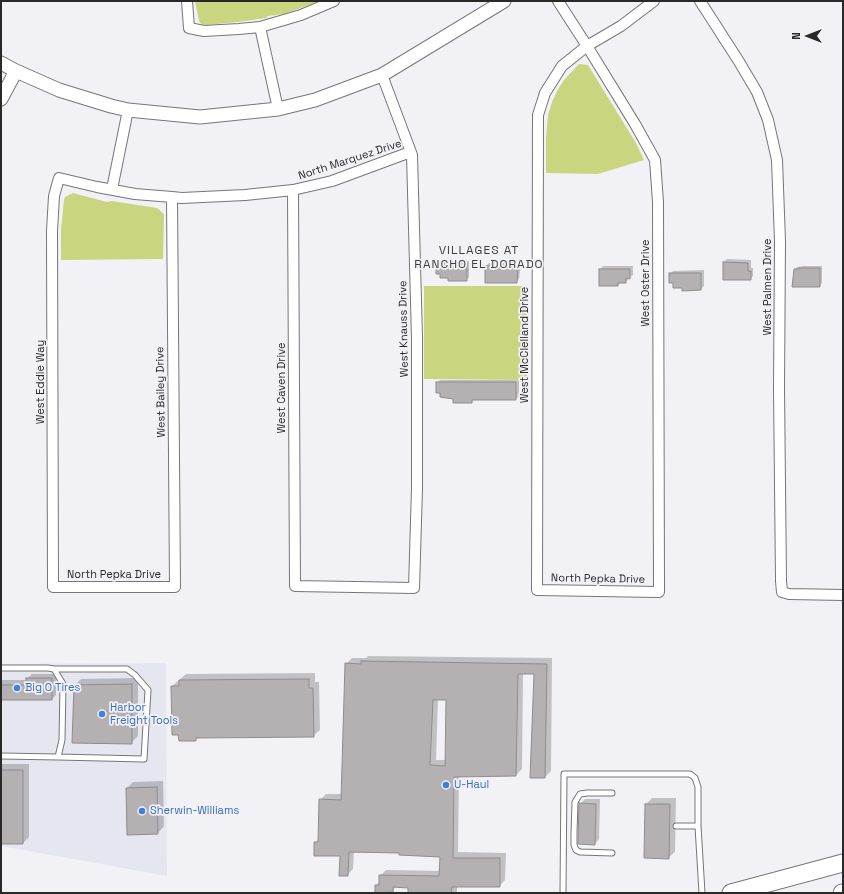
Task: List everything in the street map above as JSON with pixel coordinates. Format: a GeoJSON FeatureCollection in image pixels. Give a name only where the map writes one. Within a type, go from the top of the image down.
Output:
{"type":"FeatureCollection","features":[{"type":"Feature","properties":{"kind":"highway"},"geometry":{"type":"LineString","coordinates":[[731,893],[843,863]]}},
{"type":"Feature","properties":{"kind":"street"},"geometry":{"type":"LineString","coordinates":[[187,1],[189,28],[204,31],[260,27],[301,15],[334,1]]}},
{"type":"Feature","properties":{"kind":"street"},"geometry":{"type":"LineString","coordinates":[[1,63],[59,90],[128,110],[200,117],[278,109],[315,100],[382,75],[504,1]]}},
{"type":"Feature","properties":{"kind":"street","name":"West Oster Drive"},"geometry":{"type":"LineString","coordinates":[[558,1],[587,46],[654,160],[658,202],[659,592]]}},
{"type":"Feature","properties":{"kind":"street","name":"West McClelland Drive"},"geometry":{"type":"LineString","coordinates":[[537,590],[538,115],[545,93],[562,66],[587,46],[621,26],[654,1]]}},
{"type":"Feature","properties":{"kind":"street","name":"West Palmen Drive"},"geometry":{"type":"LineString","coordinates":[[700,1],[757,92],[768,120],[777,160],[780,241],[779,395],[782,592],[789,594],[843,595]]}},
{"type":"Feature","properties":{"kind":"street"},"geometry":{"type":"LineString","coordinates":[[260,27],[278,109]]}},
{"type":"Feature","properties":{"kind":"street"},"geometry":{"type":"LineString","coordinates":[[1,99],[16,71]]}},
{"type":"Feature","properties":{"kind":"street","name":"West Knauss Drive"},"geometry":{"type":"LineString","coordinates":[[294,586],[414,588],[417,488],[417,338],[411,153],[382,75]]}},
{"type":"Feature","properties":{"kind":"street"},"geometry":{"type":"LineString","coordinates":[[112,189],[128,110]]}},
{"type":"Feature","properties":{"kind":"street","name":"North Marquez Drive"},"geometry":{"type":"LineString","coordinates":[[59,178],[135,194],[172,197],[245,195],[293,190],[332,180],[411,153]]}},
{"type":"Feature","properties":{"kind":"street","name":"West Eddie Way"},"geometry":{"type":"LineString","coordinates":[[53,587],[52,231],[54,196],[59,178]]}},
{"type":"Feature","properties":{"kind":"street","name":"West Caven Drive"},"geometry":{"type":"LineString","coordinates":[[293,190],[294,586]]}},
{"type":"Feature","properties":{"kind":"street","name":"West Bailey Drive"},"geometry":{"type":"LineString","coordinates":[[172,197],[175,588]]}},
{"type":"Feature","properties":{"kind":"street","name":"North Pepka Drive"},"geometry":{"type":"LineString","coordinates":[[53,587],[175,588]]}},
{"type":"Feature","properties":{"kind":"street","name":"North Pepka Drive"},"geometry":{"type":"LineString","coordinates":[[537,590],[659,592]]}},
{"type":"Feature","properties":{"kind":"lane"},"geometry":{"type":"LineString","coordinates":[[1,668],[127,669],[135,675],[148,690],[144,759],[1,756]]}},
{"type":"Feature","properties":{"kind":"lane"},"geometry":{"type":"LineString","coordinates":[[54,669],[63,684],[62,740],[58,757]]}},
{"type":"Feature","properties":{"kind":"lane"},"geometry":{"type":"LineString","coordinates":[[563,893],[564,774],[690,774],[695,778],[698,787],[698,826],[702,893]]}},
{"type":"Feature","properties":{"kind":"lane"},"geometry":{"type":"LineString","coordinates":[[612,793],[587,793],[580,794],[577,797],[575,802],[574,833],[574,845],[576,850],[580,852],[612,853]]}},
{"type":"Feature","properties":{"kind":"lane"},"geometry":{"type":"LineString","coordinates":[[676,826],[698,826]]}},
{"type":"Feature","properties":{"kind":"shaded area"},"geometry":{"type":"Polygon","coordinates":[[[166,663],[167,876],[1,846],[1,664],[166,663]]]}},
{"type":"Feature","properties":{"kind":"green space"},"geometry":{"type":"Polygon","coordinates":[[[195,1],[320,1],[284,14],[268,16],[266,18],[206,25],[201,24],[199,21],[195,1]]]}},
{"type":"Feature","properties":{"kind":"green space"},"geometry":{"type":"Polygon","coordinates":[[[579,64],[588,65],[636,143],[644,160],[598,174],[546,173],[546,137],[548,115],[557,91],[564,80],[579,64]]]}},
{"type":"Feature","properties":{"kind":"green space"},"geometry":{"type":"Polygon","coordinates":[[[73,193],[107,202],[112,201],[157,208],[164,214],[163,259],[61,260],[61,230],[64,200],[65,197],[73,193]]]}},
{"type":"Feature","properties":{"kind":"green space"},"geometry":{"type":"Polygon","coordinates":[[[424,286],[527,286],[527,380],[424,379],[424,286]]]}},
{"type":"Feature","properties":{"kind":"building"},"geometry":{"type":"Polygon","coordinates":[[[723,262],[748,263],[748,271],[751,271],[751,280],[723,280],[723,262]]]}},
{"type":"Feature","properties":{"kind":"building"},"geometry":{"type":"Polygon","coordinates":[[[467,263],[467,281],[448,281],[448,278],[440,278],[440,274],[436,274],[436,264],[467,263]]]}},
{"type":"Feature","properties":{"kind":"building"},"geometry":{"type":"Polygon","coordinates":[[[485,266],[518,266],[517,283],[485,283],[485,266]]]}},
{"type":"Feature","properties":{"kind":"building"},"geometry":{"type":"Polygon","coordinates":[[[820,268],[820,287],[792,287],[794,269],[820,268]]]}},
{"type":"Feature","properties":{"kind":"building"},"geometry":{"type":"Polygon","coordinates":[[[599,269],[630,269],[630,279],[626,278],[626,283],[618,283],[618,286],[599,286],[599,269]]]}},
{"type":"Feature","properties":{"kind":"building"},"geometry":{"type":"Polygon","coordinates":[[[669,273],[701,273],[701,290],[682,291],[682,288],[673,288],[673,283],[669,283],[669,273]]]}},
{"type":"Feature","properties":{"kind":"building"},"geometry":{"type":"Polygon","coordinates":[[[436,382],[516,382],[516,400],[472,400],[472,403],[453,403],[453,399],[440,397],[440,393],[436,393],[436,382]]]}},
{"type":"Feature","properties":{"kind":"building"},"geometry":{"type":"Polygon","coordinates":[[[361,661],[547,664],[545,778],[530,778],[534,674],[518,674],[516,776],[454,777],[453,858],[500,858],[500,887],[452,887],[451,893],[408,893],[408,888],[393,887],[393,892],[375,893],[375,885],[379,885],[379,875],[439,876],[440,857],[399,855],[399,853],[349,852],[348,876],[339,876],[340,856],[314,856],[314,842],[318,842],[319,799],[341,800],[345,663],[361,664],[361,661]],[[433,700],[430,765],[445,766],[446,700],[433,700]]]}},
{"type":"Feature","properties":{"kind":"building"},"geometry":{"type":"Polygon","coordinates":[[[26,678],[52,678],[52,700],[1,700],[1,685],[26,685],[26,678]]]}},
{"type":"Feature","properties":{"kind":"building"},"geometry":{"type":"Polygon","coordinates":[[[309,679],[309,688],[313,688],[314,737],[196,738],[196,741],[179,741],[178,735],[172,735],[171,686],[179,686],[179,680],[309,679]]]}},
{"type":"Feature","properties":{"kind":"building","name":"Harbor Freight Tools"},"geometry":{"type":"Polygon","coordinates":[[[132,684],[132,744],[72,743],[74,685],[132,684]]]}},
{"type":"Feature","properties":{"kind":"building"},"geometry":{"type":"Polygon","coordinates":[[[1,770],[23,770],[23,844],[1,844],[1,770]]]}},
{"type":"Feature","properties":{"kind":"building","name":"Sherwin-Williams"},"geometry":{"type":"Polygon","coordinates":[[[157,787],[158,834],[127,835],[126,788],[157,787]]]}},
{"type":"Feature","properties":{"kind":"building"},"geometry":{"type":"Polygon","coordinates":[[[579,803],[596,804],[595,845],[578,844],[579,803]]]}},
{"type":"Feature","properties":{"kind":"building"},"geometry":{"type":"Polygon","coordinates":[[[645,804],[670,804],[669,859],[644,858],[645,804]]]}},
{"type":"Feature","properties":{"kind":"place","name":"Big O Tires"},"geometry":{"type":"Point","coordinates":[17,688]}},
{"type":"Feature","properties":{"kind":"place","name":"Harbor Freight Tools"},"geometry":{"type":"Point","coordinates":[102,714]}},
{"type":"Feature","properties":{"kind":"place","name":"U-Haul"},"geometry":{"type":"Point","coordinates":[446,785]}},
{"type":"Feature","properties":{"kind":"place","name":"Sherwin-Williams"},"geometry":{"type":"Point","coordinates":[142,811]}},
{"type":"Feature","properties":{"kind":"district","name":"VILLAGES AT RANCHO EL DORADO"},"geometry":{"type":"Point","coordinates":[479,258]}}]}
